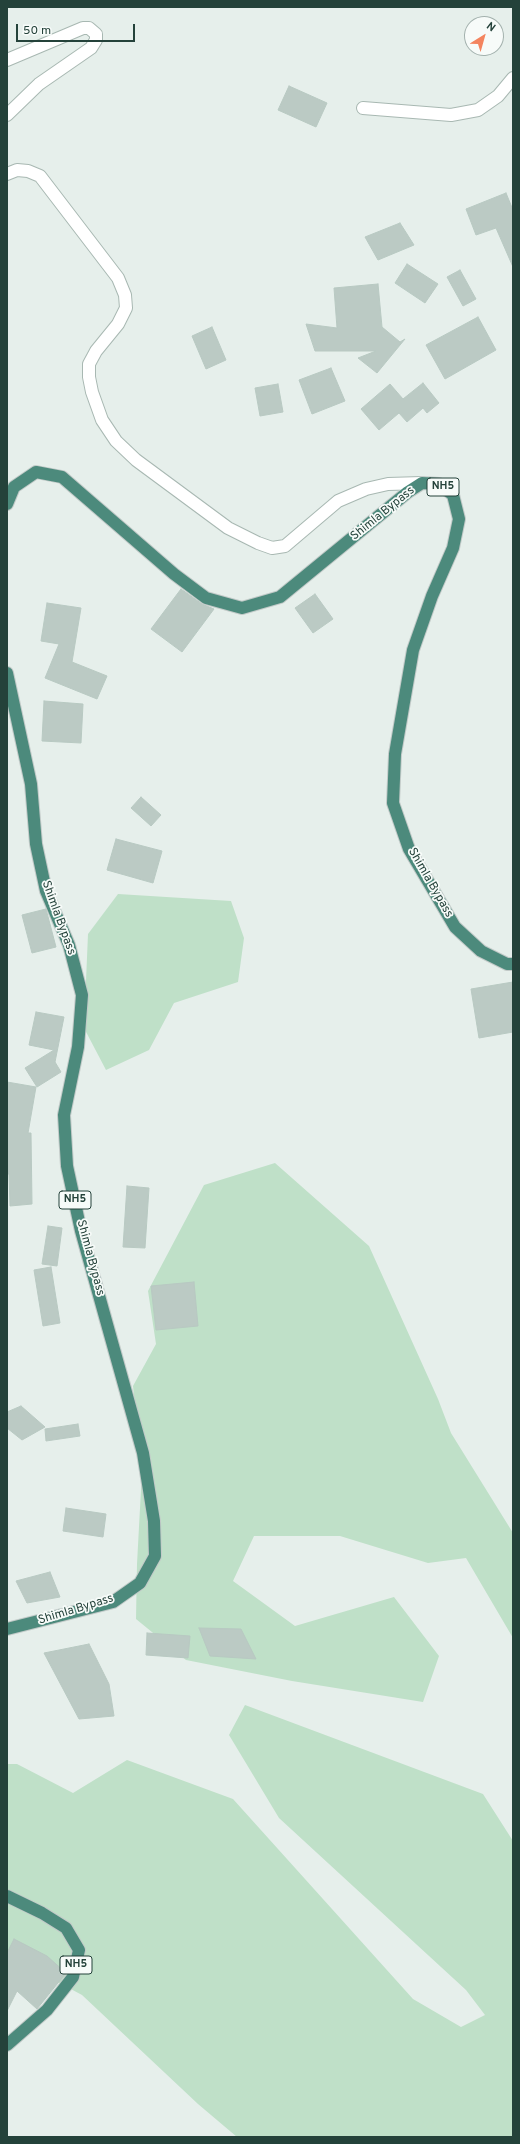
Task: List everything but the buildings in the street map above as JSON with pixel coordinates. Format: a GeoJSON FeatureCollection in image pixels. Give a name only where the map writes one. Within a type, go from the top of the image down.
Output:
{"type":"FeatureCollection","features":[{"type":"Feature","properties":{"kind":"highway","name":"Shimla Bypass"},"geometry":{"type":"LineString","coordinates":[[7,504],[14,487],[36,472],[62,477],[174,574],[206,598],[242,608],[280,597],[408,492],[422,483],[439,484],[453,495],[459,519],[453,548],[432,596],[412,650],[395,754],[392,803],[409,849],[455,927],[481,951],[507,964],[513,964]]}},
{"type":"Feature","properties":{"kind":"highway","name":"Shimla Bypass"},"geometry":{"type":"LineString","coordinates":[[7,673],[31,784],[36,844],[46,891],[69,945],[82,995],[78,1047],[64,1115],[67,1166],[81,1231],[143,1453],[154,1521],[155,1556],[140,1583],[112,1602],[7,1629]]}},
{"type":"Feature","properties":{"kind":"highway","name":"NH5"},"geometry":{"type":"LineString","coordinates":[[7,1896],[42,1913],[66,1928],[79,1950],[73,1977],[47,2010],[7,2045]]}},
{"type":"Feature","properties":{"kind":"street"},"geometry":{"type":"LineString","coordinates":[[7,60],[83,28],[90,28],[96,34],[96,40],[91,48],[39,84],[7,115]]}},
{"type":"Feature","properties":{"kind":"street"},"geometry":{"type":"LineString","coordinates":[[363,108],[451,115],[478,110],[498,96],[513,78]]}},
{"type":"Feature","properties":{"kind":"street"},"geometry":{"type":"LineString","coordinates":[[7,174],[17,170],[28,171],[40,176],[118,278],[125,295],[126,308],[118,324],[96,351],[89,364],[89,377],[92,392],[102,420],[116,441],[160,478],[228,528],[258,544],[272,548],[285,546],[332,505],[345,498],[366,489],[388,484],[422,483]]}},
{"type":"Feature","properties":{"kind":"green space"},"geometry":{"type":"Polygon","coordinates":[[[118,894],[231,901],[244,938],[238,982],[174,1003],[149,1050],[106,1070],[84,1028],[88,934],[118,894]]]}},
{"type":"Feature","properties":{"kind":"green space"},"geometry":{"type":"Polygon","coordinates":[[[275,1163],[369,1246],[438,1399],[451,1433],[513,1533],[513,1638],[466,1558],[428,1563],[340,1536],[254,1536],[233,1581],[295,1626],[394,1597],[439,1656],[423,1702],[292,1681],[186,1660],[136,1619],[137,1564],[142,1471],[133,1386],[156,1344],[148,1291],[204,1185],[275,1163]]]}},
{"type":"Feature","properties":{"kind":"green space"},"geometry":{"type":"Polygon","coordinates":[[[245,1705],[483,1794],[513,1841],[513,2137],[237,2137],[198,2104],[82,1995],[7,1955],[7,1764],[17,1764],[73,1793],[127,1760],[233,1799],[413,1999],[461,2027],[485,2015],[466,1990],[279,1818],[229,1735],[245,1705]]]}}]}
